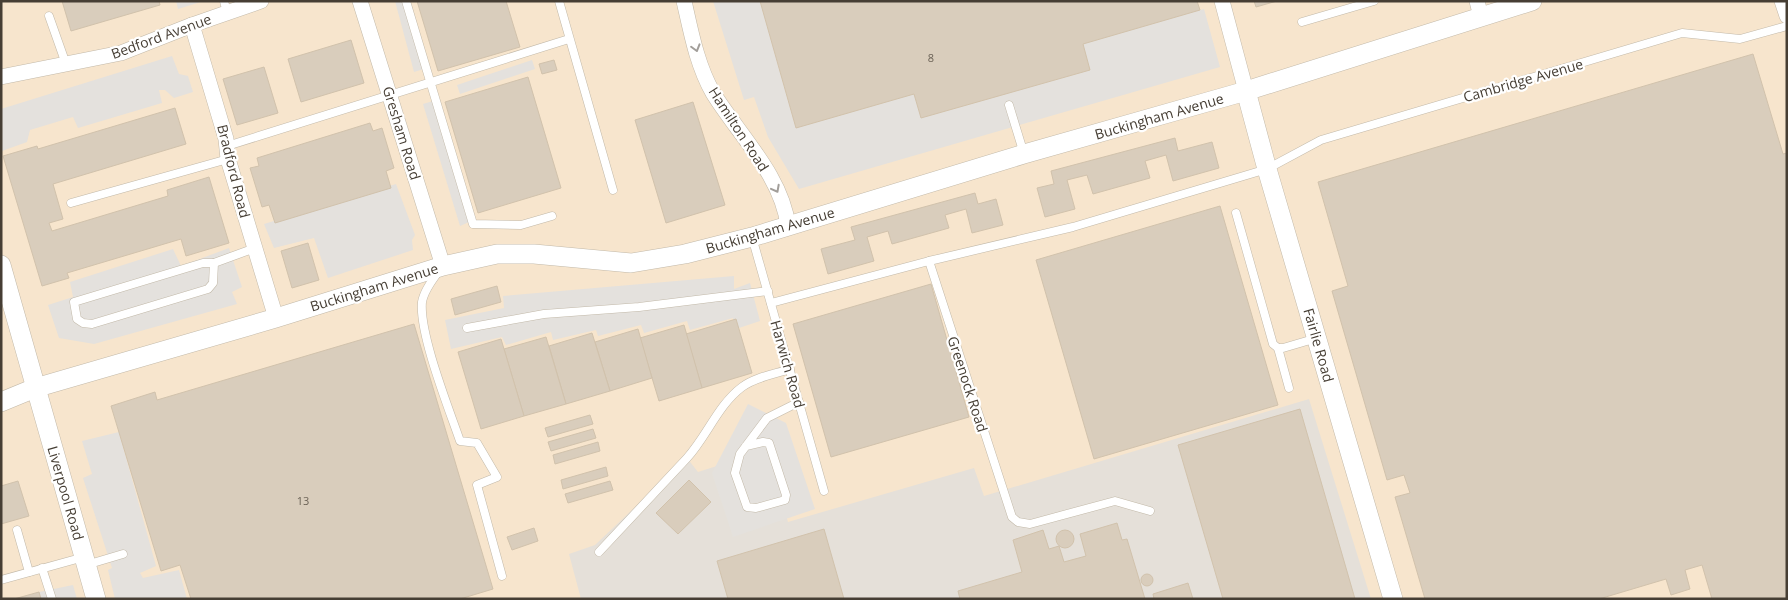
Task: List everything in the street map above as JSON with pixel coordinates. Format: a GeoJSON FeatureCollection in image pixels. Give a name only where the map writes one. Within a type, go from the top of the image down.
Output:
{"type":"FeatureCollection","features":[{"type":"Feature","properties":{"kind":"street","name":"Bedford Avenue"},"geometry":{"type":"LineString","coordinates":[[1,77],[121,53],[192,25],[226,7],[261,1]]}},
{"type":"Feature","properties":{"kind":"street","name":"Gresham Road"},"geometry":{"type":"LineString","coordinates":[[360,1],[443,266]]}},
{"type":"Feature","properties":{"kind":"street","name":"Hamilton Road"},"geometry":{"type":"LineString","coordinates":[[684,1],[697,54],[712,91],[776,186],[785,206],[788,226]]}},
{"type":"Feature","properties":{"kind":"street"},"geometry":{"type":"LineString","coordinates":[[1222,1],[1246,91]]}},
{"type":"Feature","properties":{"kind":"street","name":"Buckingham Avenue"},"geometry":{"type":"LineString","coordinates":[[1,402],[35,388],[276,318],[443,266],[497,254],[534,254],[631,263],[657,260],[752,237],[1024,154],[1246,91],[1479,9],[1532,1]]}},
{"type":"Feature","properties":{"kind":"street"},"geometry":{"type":"LineString","coordinates":[[1782,1],[1787,16]]}},
{"type":"Feature","properties":{"kind":"street","name":"Bradford Road"},"geometry":{"type":"LineString","coordinates":[[192,25],[276,318]]}},
{"type":"Feature","properties":{"kind":"street","name":"Fairlie Road"},"geometry":{"type":"LineString","coordinates":[[1246,91],[1267,169],[1393,599]]}},
{"type":"Feature","properties":{"kind":"street","name":"Liverpool Road"},"geometry":{"type":"LineString","coordinates":[[1,265],[96,599]]}},
{"type":"Feature","properties":{"kind":"lane"},"geometry":{"type":"LineString","coordinates":[[406,1],[473,224],[520,225],[552,216]]}},
{"type":"Feature","properties":{"kind":"lane"},"geometry":{"type":"LineString","coordinates":[[559,1],[613,190]]}},
{"type":"Feature","properties":{"kind":"lane"},"geometry":{"type":"LineString","coordinates":[[1302,22],[1374,1]]}},
{"type":"Feature","properties":{"kind":"lane"},"geometry":{"type":"LineString","coordinates":[[49,16],[66,64]]}},
{"type":"Feature","properties":{"kind":"lane","name":"Cambridge Avenue"},"geometry":{"type":"LineString","coordinates":[[771,303],[929,261],[1073,227],[1267,169],[1321,140],[1682,33],[1740,39],[1787,26]]}},
{"type":"Feature","properties":{"kind":"lane"},"geometry":{"type":"LineString","coordinates":[[71,203],[228,152],[389,94],[569,39]]}},
{"type":"Feature","properties":{"kind":"lane"},"geometry":{"type":"LineString","coordinates":[[1009,106],[1024,154]]}},
{"type":"Feature","properties":{"kind":"lane"},"geometry":{"type":"LineString","coordinates":[[1236,213],[1273,344],[1278,348],[1289,388]]}},
{"type":"Feature","properties":{"kind":"lane","name":"Harwich Road"},"geometry":{"type":"LineString","coordinates":[[752,237],[824,491]]}},
{"type":"Feature","properties":{"kind":"lane"},"geometry":{"type":"LineString","coordinates":[[214,263],[213,283],[208,289],[92,324],[77,320],[74,302],[203,263],[214,263],[255,248]]}},
{"type":"Feature","properties":{"kind":"lane","name":"Greenock Road"},"geometry":{"type":"LineString","coordinates":[[929,261],[1008,506],[1018,522],[1030,524],[1107,502],[1124,502],[1150,511]]}},
{"type":"Feature","properties":{"kind":"lane"},"geometry":{"type":"LineString","coordinates":[[443,266],[430,282],[422,301],[424,324],[460,441],[478,443],[497,477],[477,485],[502,576]]}},
{"type":"Feature","properties":{"kind":"lane"},"geometry":{"type":"LineString","coordinates":[[467,328],[544,314],[639,307],[768,291]]}},
{"type":"Feature","properties":{"kind":"lane"},"geometry":{"type":"LineString","coordinates":[[1278,348],[1317,338]]}},
{"type":"Feature","properties":{"kind":"lane"},"geometry":{"type":"LineString","coordinates":[[599,552],[701,443],[722,409],[741,387],[750,382],[790,369]]}},
{"type":"Feature","properties":{"kind":"lane"},"geometry":{"type":"LineString","coordinates":[[746,446],[763,442],[769,443],[786,495],[785,500],[756,508],[747,507],[735,473],[740,454],[746,446],[767,418],[799,402]]}},
{"type":"Feature","properties":{"kind":"lane"},"geometry":{"type":"LineString","coordinates":[[17,530],[30,572]]}},
{"type":"Feature","properties":{"kind":"lane"},"geometry":{"type":"LineString","coordinates":[[1,580],[42,568],[123,554]]}},
{"type":"Feature","properties":{"kind":"lane"},"geometry":{"type":"LineString","coordinates":[[42,568],[52,599]]}},
{"type":"Feature","properties":{"kind":"shaded area"},"geometry":{"type":"Polygon","coordinates":[[[1,1],[1787,1],[1787,599],[1,599],[1,1]]]}},
{"type":"Feature","properties":{"kind":"shaded area"},"geometry":{"type":"Polygon","coordinates":[[[176,1],[204,1],[178,9],[176,1]]]}},
{"type":"Feature","properties":{"kind":"shaded area"},"geometry":{"type":"Polygon","coordinates":[[[395,1],[409,1],[427,68],[414,72],[395,1]]]}},
{"type":"Feature","properties":{"kind":"shaded area"},"geometry":{"type":"Polygon","coordinates":[[[713,1],[760,1],[796,128],[914,94],[921,118],[1090,70],[1083,44],[1204,9],[1220,67],[799,189],[768,137],[754,97],[744,100],[713,1]]]}},
{"type":"Feature","properties":{"kind":"shaded area"},"geometry":{"type":"Polygon","coordinates":[[[172,56],[179,74],[188,76],[193,92],[174,98],[165,90],[159,90],[162,103],[78,128],[73,117],[30,130],[27,142],[2,151],[1,109],[172,56]]]}},
{"type":"Feature","properties":{"kind":"shaded area"},"geometry":{"type":"Polygon","coordinates":[[[532,60],[535,69],[460,94],[457,85],[532,60]]]}},
{"type":"Feature","properties":{"kind":"shaded area"},"geometry":{"type":"Polygon","coordinates":[[[433,101],[469,222],[460,226],[423,104],[433,101]]]}},
{"type":"Feature","properties":{"kind":"shaded area"},"geometry":{"type":"Polygon","coordinates":[[[396,184],[415,235],[412,240],[413,250],[328,278],[314,238],[274,248],[264,224],[396,184]]]}},
{"type":"Feature","properties":{"kind":"shaded area"},"geometry":{"type":"Polygon","coordinates":[[[229,248],[242,287],[232,292],[237,304],[94,344],[59,338],[48,305],[73,297],[70,282],[173,249],[181,266],[229,248]]]}},
{"type":"Feature","properties":{"kind":"shaded area"},"geometry":{"type":"Polygon","coordinates":[[[734,276],[734,289],[750,283],[760,321],[736,329],[733,318],[690,330],[687,321],[644,333],[641,325],[598,336],[596,330],[553,340],[551,332],[506,345],[502,337],[451,349],[445,320],[504,308],[503,296],[734,276]]]}},
{"type":"Feature","properties":{"kind":"shaded area"},"geometry":{"type":"Polygon","coordinates":[[[1309,399],[1371,599],[581,599],[569,554],[595,545],[687,458],[698,472],[767,450],[788,522],[974,468],[984,496],[1309,399]]]}},
{"type":"Feature","properties":{"kind":"shaded area"},"geometry":{"type":"Polygon","coordinates":[[[748,404],[786,423],[815,509],[733,537],[712,473],[748,404]]]}},
{"type":"Feature","properties":{"kind":"shaded area"},"geometry":{"type":"Polygon","coordinates":[[[119,432],[156,566],[140,573],[143,578],[179,570],[187,599],[115,599],[108,570],[112,568],[83,478],[92,474],[82,441],[119,432]]]}},
{"type":"Feature","properties":{"kind":"shaded area"},"geometry":{"type":"Polygon","coordinates":[[[73,585],[77,599],[41,599],[39,592],[73,585]]]}},
{"type":"Feature","properties":{"kind":"building"},"geometry":{"type":"Polygon","coordinates":[[[62,1],[159,1],[160,5],[71,31],[62,1]]]}},
{"type":"Feature","properties":{"kind":"building"},"geometry":{"type":"Polygon","coordinates":[[[417,1],[506,1],[520,47],[438,71],[417,1]]]}},
{"type":"Feature","properties":{"kind":"building"},"geometry":{"type":"Polygon","coordinates":[[[760,1],[1197,1],[1200,10],[1083,44],[1090,70],[921,118],[914,94],[796,128],[760,1]]]}},
{"type":"Feature","properties":{"kind":"building"},"geometry":{"type":"Polygon","coordinates":[[[1254,1],[1277,1],[1256,7],[1254,1]]]}},
{"type":"Feature","properties":{"kind":"building"},"geometry":{"type":"Polygon","coordinates":[[[351,40],[364,83],[301,102],[288,59],[351,40]]]}},
{"type":"Feature","properties":{"kind":"building"},"geometry":{"type":"Polygon","coordinates":[[[1753,54],[1783,154],[1787,153],[1787,599],[1712,599],[1702,565],[1685,570],[1690,589],[1671,595],[1666,579],[1599,599],[1425,599],[1395,497],[1410,493],[1404,475],[1387,480],[1332,291],[1348,286],[1318,182],[1753,54]]]}},
{"type":"Feature","properties":{"kind":"building"},"geometry":{"type":"Polygon","coordinates":[[[554,60],[557,70],[542,74],[539,64],[554,60]]]}},
{"type":"Feature","properties":{"kind":"building"},"geometry":{"type":"Polygon","coordinates":[[[264,67],[278,113],[237,125],[223,79],[264,67]]]}},
{"type":"Feature","properties":{"kind":"building"},"geometry":{"type":"Polygon","coordinates":[[[528,77],[561,188],[478,213],[445,102],[528,77]]]}},
{"type":"Feature","properties":{"kind":"building"},"geometry":{"type":"Polygon","coordinates":[[[693,102],[725,205],[666,223],[635,120],[693,102]]]}},
{"type":"Feature","properties":{"kind":"building"},"geometry":{"type":"Polygon","coordinates":[[[175,108],[186,144],[53,184],[63,219],[49,223],[52,231],[168,196],[167,190],[209,177],[229,243],[186,256],[181,239],[67,273],[69,278],[42,286],[3,156],[37,146],[38,149],[175,108]]]}},
{"type":"Feature","properties":{"kind":"building"},"geometry":{"type":"Polygon","coordinates":[[[370,123],[373,131],[382,128],[394,168],[386,171],[391,188],[275,223],[269,205],[262,207],[250,168],[259,166],[257,158],[370,123]]]}},
{"type":"Feature","properties":{"kind":"building"},"geometry":{"type":"Polygon","coordinates":[[[1175,138],[1178,151],[1212,142],[1219,168],[1173,181],[1166,155],[1145,161],[1150,178],[1093,194],[1087,175],[1067,180],[1075,209],[1045,217],[1037,188],[1054,184],[1051,171],[1175,138]]]}},
{"type":"Feature","properties":{"kind":"building"},"geometry":{"type":"Polygon","coordinates":[[[975,193],[978,204],[996,199],[1003,225],[972,233],[966,209],[945,215],[949,228],[892,244],[888,231],[867,237],[874,261],[828,274],[821,249],[855,240],[851,227],[975,193]]]}},
{"type":"Feature","properties":{"kind":"building"},"geometry":{"type":"Polygon","coordinates":[[[1220,206],[1278,405],[1094,459],[1036,260],[1220,206]]]}},
{"type":"Feature","properties":{"kind":"building"},"geometry":{"type":"Polygon","coordinates":[[[308,243],[319,280],[292,288],[281,251],[308,243]]]}},
{"type":"Feature","properties":{"kind":"building"},"geometry":{"type":"Polygon","coordinates":[[[931,284],[969,417],[831,457],[793,324],[931,284]]]}},
{"type":"Feature","properties":{"kind":"building"},"geometry":{"type":"Polygon","coordinates":[[[497,286],[501,302],[455,315],[451,299],[497,286]]]}},
{"type":"Feature","properties":{"kind":"building"},"geometry":{"type":"Polygon","coordinates":[[[736,319],[752,373],[702,388],[686,334],[736,319]]]}},
{"type":"Feature","properties":{"kind":"building"},"geometry":{"type":"Polygon","coordinates":[[[414,324],[493,589],[460,599],[191,599],[180,565],[161,571],[111,406],[155,392],[157,400],[414,324]]]}},
{"type":"Feature","properties":{"kind":"building"},"geometry":{"type":"Polygon","coordinates":[[[684,325],[702,388],[659,401],[640,338],[684,325]]]}},
{"type":"Feature","properties":{"kind":"building"},"geometry":{"type":"Polygon","coordinates":[[[638,329],[652,378],[610,391],[595,342],[638,329]]]}},
{"type":"Feature","properties":{"kind":"building"},"geometry":{"type":"Polygon","coordinates":[[[592,333],[610,391],[566,404],[549,346],[592,333]]]}},
{"type":"Feature","properties":{"kind":"building"},"geometry":{"type":"Polygon","coordinates":[[[546,337],[566,404],[524,416],[504,349],[546,337]]]}},
{"type":"Feature","properties":{"kind":"building"},"geometry":{"type":"Polygon","coordinates":[[[501,339],[524,416],[481,429],[458,352],[501,339]]]}},
{"type":"Feature","properties":{"kind":"building"},"geometry":{"type":"Polygon","coordinates":[[[1300,409],[1355,599],[1223,599],[1178,445],[1300,409]]]}},
{"type":"Feature","properties":{"kind":"building"},"geometry":{"type":"Polygon","coordinates":[[[590,415],[593,424],[548,437],[545,428],[590,415]]]}},
{"type":"Feature","properties":{"kind":"building"},"geometry":{"type":"Polygon","coordinates":[[[593,429],[596,438],[551,451],[548,442],[593,429]]]}},
{"type":"Feature","properties":{"kind":"building"},"geometry":{"type":"Polygon","coordinates":[[[598,442],[600,451],[555,464],[553,455],[598,442]]]}},
{"type":"Feature","properties":{"kind":"building"},"geometry":{"type":"Polygon","coordinates":[[[606,467],[608,476],[563,489],[561,480],[606,467]]]}},
{"type":"Feature","properties":{"kind":"building"},"geometry":{"type":"Polygon","coordinates":[[[689,480],[711,502],[678,534],[656,513],[689,480]]]}},
{"type":"Feature","properties":{"kind":"building"},"geometry":{"type":"Polygon","coordinates":[[[18,481],[29,516],[1,524],[1,486],[18,481]]]}},
{"type":"Feature","properties":{"kind":"building"},"geometry":{"type":"Polygon","coordinates":[[[610,481],[613,490],[568,503],[565,494],[610,481]]]}},
{"type":"Feature","properties":{"kind":"building"},"geometry":{"type":"Polygon","coordinates":[[[1117,523],[1122,540],[1127,539],[1145,599],[960,599],[958,591],[1022,572],[1013,540],[1043,530],[1049,549],[1059,546],[1064,562],[1086,556],[1080,534],[1117,523]]]}},
{"type":"Feature","properties":{"kind":"building"},"geometry":{"type":"Polygon","coordinates":[[[534,528],[538,541],[512,550],[507,537],[534,528]]]}},
{"type":"Feature","properties":{"kind":"building"},"geometry":{"type":"Polygon","coordinates":[[[824,529],[844,599],[728,599],[717,561],[824,529]]]}},
{"type":"Feature","properties":{"kind":"building"},"geometry":{"type":"Polygon","coordinates":[[[1065,530],[1071,533],[1074,539],[1071,545],[1065,548],[1059,545],[1056,539],[1059,533],[1065,530]]]}},
{"type":"Feature","properties":{"kind":"building"},"geometry":{"type":"Polygon","coordinates":[[[1145,574],[1149,574],[1153,580],[1149,586],[1145,586],[1141,582],[1141,578],[1145,574]]]}},
{"type":"Feature","properties":{"kind":"building"},"geometry":{"type":"Polygon","coordinates":[[[1188,583],[1193,599],[1154,599],[1153,594],[1188,583]]]}},
{"type":"Feature","properties":{"kind":"building"},"geometry":{"type":"Polygon","coordinates":[[[39,592],[41,599],[14,599],[39,592]]]}}]}
